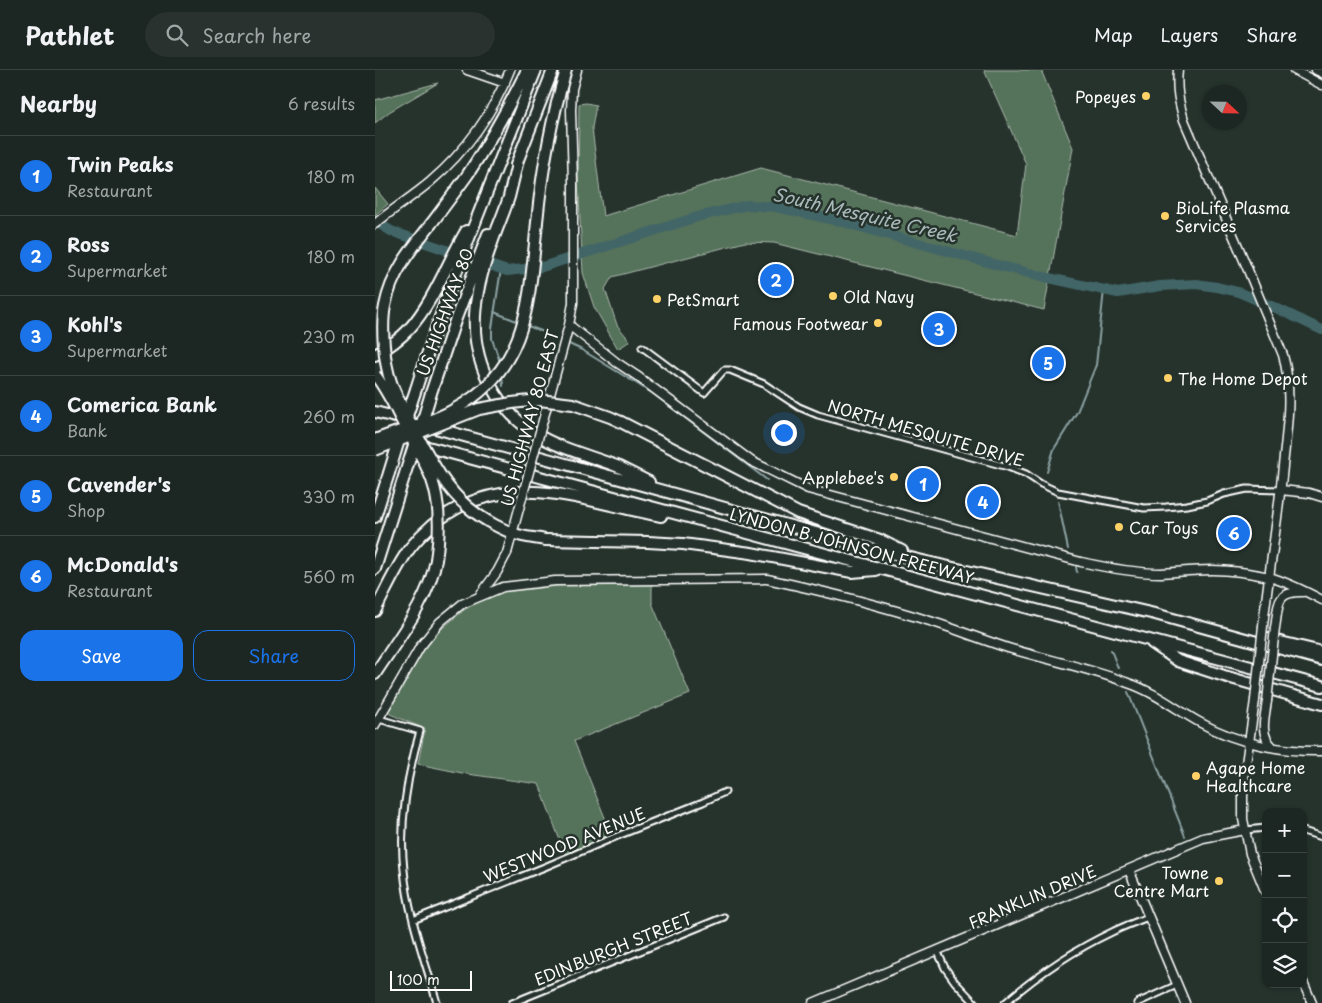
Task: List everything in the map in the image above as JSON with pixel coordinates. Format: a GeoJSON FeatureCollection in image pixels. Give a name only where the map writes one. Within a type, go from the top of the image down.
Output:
{"type":"FeatureCollection","features":[{"type":"Feature","properties":{"kind":"highway"},"geometry":{"type":"LineString","coordinates":[[527,70],[482,152],[431,224],[404,258],[387,293],[384,309],[384,328],[386,360],[391,382],[437,470],[453,492],[468,507],[489,522],[521,536],[545,540],[683,544],[751,553],[852,572],[885,569]]}},
{"type":"Feature","properties":{"kind":"highway"},"geometry":{"type":"LineString","coordinates":[[375,356],[408,329],[427,304],[466,236],[485,198],[536,70]]}},
{"type":"Feature","properties":{"kind":"highway"},"geometry":{"type":"LineString","coordinates":[[553,70],[518,160],[509,197],[487,245],[476,279],[474,317],[477,350],[488,382],[498,398],[521,423],[549,442],[619,468],[673,494]]}},
{"type":"Feature","properties":{"kind":"highway"},"geometry":{"type":"LineString","coordinates":[[375,440],[453,410],[482,390],[500,370],[519,338],[529,295],[540,192],[549,134],[566,70]]}},
{"type":"Feature","properties":{"kind":"highway","name":"US HIGHWAY 80"},"geometry":{"type":"LineString","coordinates":[[375,517],[466,236]]}},
{"type":"Feature","properties":{"kind":"highway","name":"US HIGHWAY 80"},"geometry":{"type":"LineString","coordinates":[[375,569],[455,321],[476,279]]}},
{"type":"Feature","properties":{"kind":"highway"},"geometry":{"type":"LineString","coordinates":[[375,375],[398,412],[432,481],[438,504],[440,528],[434,572],[426,593],[375,674]]}},
{"type":"Feature","properties":{"kind":"highway"},"geometry":{"type":"LineString","coordinates":[[375,450],[479,409],[512,402],[539,400],[573,404],[611,417],[797,513],[880,540],[923,561]]}},
{"type":"Feature","properties":{"kind":"highway","name":"LYNDON B JOHNSON FREEWAY"},"geometry":{"type":"LineString","coordinates":[[375,412],[923,561],[1155,614],[1322,660]]}},
{"type":"Feature","properties":{"kind":"highway","name":"LYNDON B JOHNSON FREEWAY"},"geometry":{"type":"LineString","coordinates":[[375,433],[1322,686]]}},
{"type":"Feature","properties":{"kind":"highway"},"geometry":{"type":"LineString","coordinates":[[375,611],[402,559],[419,537],[442,517],[457,508],[488,496],[515,491],[546,492],[725,527]]}},
{"type":"Feature","properties":{"kind":"highway"},"geometry":{"type":"LineString","coordinates":[[1155,614],[1322,652]]}},
{"type":"Feature","properties":{"kind":"highway"},"geometry":{"type":"LineString","coordinates":[[1147,639],[1178,661],[1322,704]]}},
{"type":"Feature","properties":{"kind":"main road"},"geometry":{"type":"LineString","coordinates":[[467,70],[505,83]]}},
{"type":"Feature","properties":{"kind":"main road"},"geometry":{"type":"LineString","coordinates":[[375,224],[430,181],[459,153],[482,123],[505,83],[510,70]]}},
{"type":"Feature","properties":{"kind":"main road","name":"US HIGHWAY 80 EAST"},"geometry":{"type":"LineString","coordinates":[[377,722],[420,647],[451,612],[478,596],[497,572],[507,552],[569,326],[573,303],[571,110],[572,88],[577,70]]}},
{"type":"Feature","properties":{"kind":"main road"},"geometry":{"type":"LineString","coordinates":[[1178,70],[1176,85],[1184,120],[1283,354],[1289,391],[1289,412],[1277,528],[1248,741],[1242,802],[1250,854],[1262,883]]}},
{"type":"Feature","properties":{"kind":"main road"},"geometry":{"type":"LineString","coordinates":[[1316,70],[1322,73]]}},
{"type":"Feature","properties":{"kind":"main road"},"geometry":{"type":"LineString","coordinates":[[1300,71],[1322,85]]}},
{"type":"Feature","properties":{"kind":"main road"},"geometry":{"type":"LineString","coordinates":[[569,326],[751,461],[808,490],[1109,568],[1130,572],[1160,573],[1213,570],[1242,572],[1269,577],[1322,600]]}},
{"type":"Feature","properties":{"kind":"main road","name":"NORTH MESQUITE DRIVE"},"geometry":{"type":"LineString","coordinates":[[1281,490],[1309,493],[1322,497]]}},
{"type":"Feature","properties":{"kind":"main road"},"geometry":{"type":"LineString","coordinates":[[478,596],[503,587],[555,581],[767,580],[799,586],[933,622],[1009,648],[1112,677],[1157,696],[1218,732],[1273,747],[1290,750],[1322,751]]}},
{"type":"Feature","properties":{"kind":"main road"},"geometry":{"type":"LineString","coordinates":[[1273,747],[1267,741],[1264,730],[1279,604],[1287,593],[1307,593]]}},
{"type":"Feature","properties":{"kind":"main road","name":"FRANKLIN DRIVE"},"geometry":{"type":"LineString","coordinates":[[813,1003],[1203,838],[1245,830]]}},
{"type":"Feature","properties":{"kind":"main road"},"geometry":{"type":"LineString","coordinates":[[1129,870],[1185,1003]]}},
{"type":"Feature","properties":{"kind":"main road"},"geometry":{"type":"LineString","coordinates":[[1306,988],[1312,1003]]}},
{"type":"Feature","properties":{"kind":"street","name":"NORTH MESQUITE DRIVE"},"geometry":{"type":"LineString","coordinates":[[642,347],[704,393],[724,370],[730,370],[765,384],[799,407],[817,415],[1008,467],[1026,474],[1058,492],[1144,508],[1166,508],[1207,501],[1224,494],[1247,489],[1281,490]]}},
{"type":"Feature","properties":{"kind":"street"},"geometry":{"type":"LineString","coordinates":[[377,722],[420,731],[406,792],[402,825],[404,872],[413,920],[437,1003]]}},
{"type":"Feature","properties":{"kind":"street","name":"WESTWOOD AVENUE"},"geometry":{"type":"LineString","coordinates":[[413,920],[725,792]]}},
{"type":"Feature","properties":{"kind":"street","name":"FRANKLIN DRIVE"},"geometry":{"type":"LineString","coordinates":[[1245,830],[1262,828]]}},
{"type":"Feature","properties":{"kind":"street"},"geometry":{"type":"LineString","coordinates":[[1307,832],[1322,837]]}},
{"type":"Feature","properties":{"kind":"street","name":"EDINBURGH STREET"},"geometry":{"type":"LineString","coordinates":[[511,1003],[724,917]]}},
{"type":"Feature","properties":{"kind":"street"},"geometry":{"type":"LineString","coordinates":[[1005,1003],[1024,986],[1074,952],[1113,931],[1148,917]]}},
{"type":"Feature","properties":{"kind":"street"},"geometry":{"type":"LineString","coordinates":[[937,950],[945,968],[955,982],[975,1003]]}},
{"type":"Feature","properties":{"kind":"street"},"geometry":{"type":"LineString","coordinates":[[1137,1003],[1177,985]]}},
{"type":"Feature","properties":{"kind":"green space"},"geometry":{"type":"Polygon","coordinates":[[[984,70],[1041,70],[1073,148],[1044,310],[774,243],[745,242],[612,277],[605,289],[617,325],[630,341],[618,349],[594,307],[583,273],[578,181],[579,104],[596,105],[592,128],[603,216],[761,168],[1017,235],[1026,164],[984,70]]]}},
{"type":"Feature","properties":{"kind":"green space"},"geometry":{"type":"Polygon","coordinates":[[[438,83],[389,112],[375,123],[375,100],[438,83]]]}},
{"type":"Feature","properties":{"kind":"green space"},"geometry":{"type":"Polygon","coordinates":[[[375,188],[388,204],[375,215],[375,188]]]}},
{"type":"Feature","properties":{"kind":"green space"},"geometry":{"type":"Polygon","coordinates":[[[652,584],[652,603],[690,694],[574,741],[612,835],[565,854],[539,784],[467,774],[418,764],[425,729],[390,714],[388,711],[424,650],[438,632],[464,610],[484,598],[502,592],[535,586],[652,584]]]}},
{"type":"Feature","properties":{"kind":"waterway","name":"South Mesquite Creek"},"geometry":{"type":"LineString","coordinates":[[375,221],[391,231],[507,271],[542,267],[697,217],[747,205],[776,207],[839,221],[1001,266],[1118,293],[1160,286],[1196,284],[1217,287],[1238,292],[1322,330]]}},
{"type":"Feature","properties":{"kind":"waterway"},"geometry":{"type":"LineString","coordinates":[[500,362],[492,339],[492,328],[501,269]]}},
{"type":"Feature","properties":{"kind":"waterway"},"geometry":{"type":"LineString","coordinates":[[1047,472],[1054,449],[1077,412],[1096,365],[1104,290]]}},
{"type":"Feature","properties":{"kind":"waterway"},"geometry":{"type":"LineString","coordinates":[[494,312],[519,322]]}},
{"type":"Feature","properties":{"kind":"waterway"},"geometry":{"type":"LineString","coordinates":[[525,325],[544,332],[552,338]]}},
{"type":"Feature","properties":{"kind":"waterway"},"geometry":{"type":"LineString","coordinates":[[569,344],[652,393],[767,480]]}},
{"type":"Feature","properties":{"kind":"waterway"},"geometry":{"type":"LineString","coordinates":[[502,374],[503,386]]}},
{"type":"Feature","properties":{"kind":"waterway"},"geometry":{"type":"LineString","coordinates":[[1058,501],[1068,549]]}},
{"type":"Feature","properties":{"kind":"waterway"},"geometry":{"type":"LineString","coordinates":[[1076,567],[1077,572]]}},
{"type":"Feature","properties":{"kind":"waterway"},"geometry":{"type":"LineString","coordinates":[[1111,650],[1118,668]]}},
{"type":"Feature","properties":{"kind":"waterway"},"geometry":{"type":"LineString","coordinates":[[1128,692],[1185,836]]}},
{"type":"Feature","properties":{"kind":"place","name":"Popeyes"},"geometry":{"type":"Point","coordinates":[1146,96]}},
{"type":"Feature","properties":{"kind":"place","name":"BioLife Plasma Services"},"geometry":{"type":"Point","coordinates":[1165,216]}},
{"type":"Feature","properties":{"kind":"place","name":"Ross"},"geometry":{"type":"Point","coordinates":[776,280]}},
{"type":"Feature","properties":{"kind":"place","name":"Old Navy"},"geometry":{"type":"Point","coordinates":[833,296]}},
{"type":"Feature","properties":{"kind":"place","name":"PetSmart"},"geometry":{"type":"Point","coordinates":[657,299]}},
{"type":"Feature","properties":{"kind":"place","name":"Famous Footwear"},"geometry":{"type":"Point","coordinates":[878,323]}},
{"type":"Feature","properties":{"kind":"place","name":"Kohl's"},"geometry":{"type":"Point","coordinates":[939,329]}},
{"type":"Feature","properties":{"kind":"place","name":"Cavender's"},"geometry":{"type":"Point","coordinates":[1048,363]}},
{"type":"Feature","properties":{"kind":"place","name":"The Home Depot"},"geometry":{"type":"Point","coordinates":[1168,378]}},
{"type":"Feature","properties":{"kind":"place","name":"Applebee's"},"geometry":{"type":"Point","coordinates":[894,477]}},
{"type":"Feature","properties":{"kind":"place","name":"Twin Peaks"},"geometry":{"type":"Point","coordinates":[923,484]}},
{"type":"Feature","properties":{"kind":"place","name":"Comerica Bank"},"geometry":{"type":"Point","coordinates":[983,502]}},
{"type":"Feature","properties":{"kind":"place","name":"Car Toys"},"geometry":{"type":"Point","coordinates":[1119,527]}},
{"type":"Feature","properties":{"kind":"place","name":"McDonald's"},"geometry":{"type":"Point","coordinates":[1234,533]}},
{"type":"Feature","properties":{"kind":"place","name":"Agape Home Healthcare"},"geometry":{"type":"Point","coordinates":[1196,776]}},
{"type":"Feature","properties":{"kind":"place","name":"Towne Centre Mart"},"geometry":{"type":"Point","coordinates":[1219,881]}}]}
